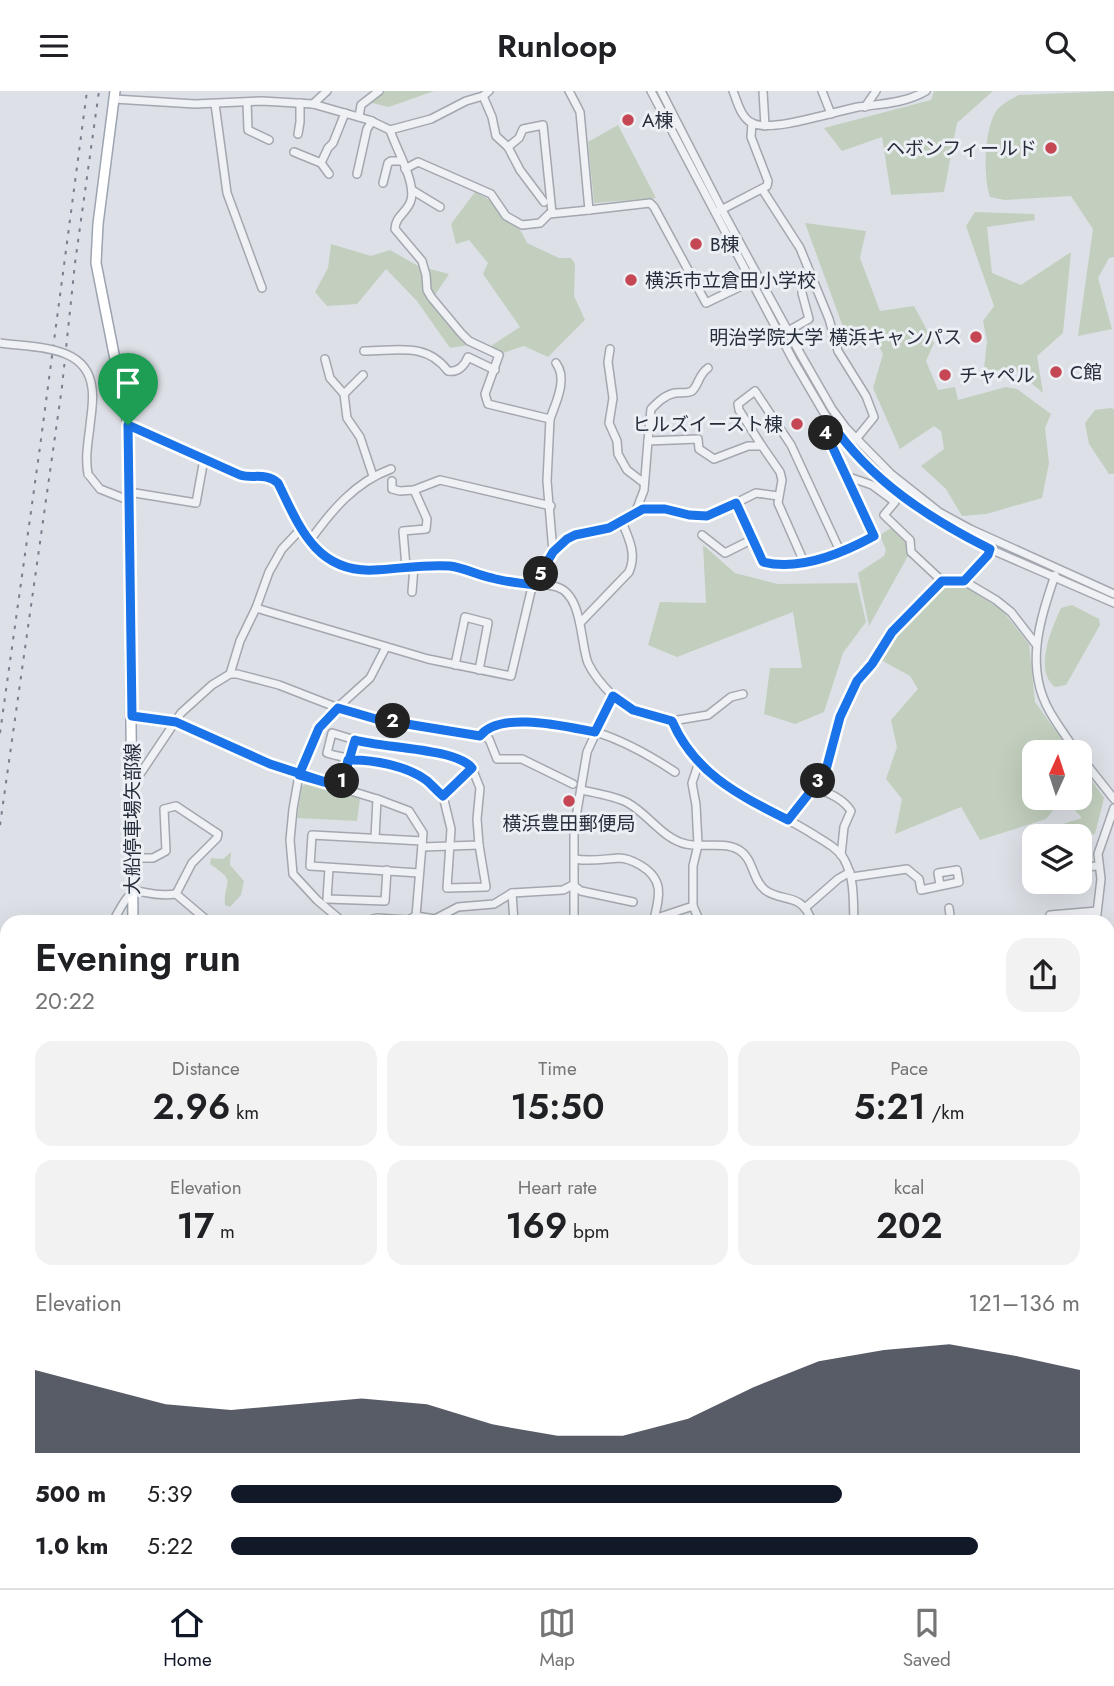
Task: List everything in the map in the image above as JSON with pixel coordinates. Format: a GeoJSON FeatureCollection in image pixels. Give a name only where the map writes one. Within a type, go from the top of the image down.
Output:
{"type":"FeatureCollection","features":[{"type":"Feature","properties":{"kind":"main road","name":"大船停車場矢部線"},"geometry":{"type":"LineString","coordinates":[[114,95],[98,224],[96,263],[128,425],[133,915]]}},
{"type":"Feature","properties":{"kind":"street"},"geometry":{"type":"LineString","coordinates":[[313,104],[327,91]]}},
{"type":"Feature","properties":{"kind":"street"},"geometry":{"type":"LineString","coordinates":[[359,117],[361,105],[379,91]]}},
{"type":"Feature","properties":{"kind":"street"},"geometry":{"type":"LineString","coordinates":[[569,91],[580,112],[589,210]]}},
{"type":"Feature","properties":{"kind":"street"},"geometry":{"type":"LineString","coordinates":[[651,91],[788,331],[836,421],[891,474],[939,512],[1114,603]]}},
{"type":"Feature","properties":{"kind":"street"},"geometry":{"type":"LineString","coordinates":[[661,91],[719,212]]}},
{"type":"Feature","properties":{"kind":"street"},"geometry":{"type":"LineString","coordinates":[[733,91],[744,116],[752,123],[765,125],[901,100],[926,91]]}},
{"type":"Feature","properties":{"kind":"street"},"geometry":{"type":"LineString","coordinates":[[763,91],[765,125]]}},
{"type":"Feature","properties":{"kind":"street"},"geometry":{"type":"LineString","coordinates":[[865,107],[876,91]]}},
{"type":"Feature","properties":{"kind":"street"},"geometry":{"type":"LineString","coordinates":[[824,92],[831,114]]}},
{"type":"Feature","properties":{"kind":"street"},"geometry":{"type":"LineString","coordinates":[[114,95],[215,104],[313,104],[372,121],[390,130],[431,119],[486,93],[496,136],[508,147],[520,170],[544,202]]}},
{"type":"Feature","properties":{"kind":"street"},"geometry":{"type":"LineString","coordinates":[[247,102],[248,130],[269,140]]}},
{"type":"Feature","properties":{"kind":"street"},"geometry":{"type":"LineString","coordinates":[[298,134],[300,103]]}},
{"type":"Feature","properties":{"kind":"street"},"geometry":{"type":"LineString","coordinates":[[215,104],[227,193],[262,288]]}},
{"type":"Feature","properties":{"kind":"street"},"geometry":{"type":"LineString","coordinates":[[321,163],[333,143],[345,113]]}},
{"type":"Feature","properties":{"kind":"street"},"geometry":{"type":"LineString","coordinates":[[357,174],[367,129],[372,121]]}},
{"type":"Feature","properties":{"kind":"street"},"geometry":{"type":"LineString","coordinates":[[719,212],[767,186],[768,181],[751,137],[752,123]]}},
{"type":"Feature","properties":{"kind":"street"},"geometry":{"type":"LineString","coordinates":[[508,147],[519,138],[523,129],[543,125],[552,213]]}},
{"type":"Feature","properties":{"kind":"street"},"geometry":{"type":"LineString","coordinates":[[390,130],[411,181],[412,190],[411,202],[395,221],[395,229],[422,261],[427,290],[431,297],[469,341],[499,355],[485,394],[488,404],[550,419]]}},
{"type":"Feature","properties":{"kind":"street"},"geometry":{"type":"LineString","coordinates":[[294,152],[321,163],[329,174]]}},
{"type":"Feature","properties":{"kind":"street"},"geometry":{"type":"LineString","coordinates":[[383,183],[388,163],[391,161],[403,165],[418,162],[491,194],[506,216],[522,225],[540,223],[552,213],[650,203],[706,303],[756,279]]}},
{"type":"Feature","properties":{"kind":"street"},"geometry":{"type":"LineString","coordinates":[[762,189],[800,248],[829,319],[838,351],[866,397],[874,417],[856,439]]}},
{"type":"Feature","properties":{"kind":"street"},"geometry":{"type":"LineString","coordinates":[[412,190],[440,207]]}},
{"type":"Feature","properties":{"kind":"street"},"geometry":{"type":"LineString","coordinates":[[756,279],[806,383],[862,459],[911,503],[936,521],[990,549],[1114,594]]}},
{"type":"Feature","properties":{"kind":"street"},"geometry":{"type":"LineString","coordinates":[[788,331],[809,319],[802,293]]}},
{"type":"Feature","properties":{"kind":"street"},"geometry":{"type":"LineString","coordinates":[[0,343],[67,353],[81,362],[87,370],[93,390],[86,458],[88,474],[100,489],[128,496],[196,503],[204,459]]}},
{"type":"Feature","properties":{"kind":"street"},"geometry":{"type":"LineString","coordinates":[[610,349],[608,362],[613,398],[609,423],[626,470],[644,483]]}},
{"type":"Feature","properties":{"kind":"street"},"geometry":{"type":"LineString","coordinates":[[364,351],[425,351],[453,372],[464,365],[468,357],[495,370]]}},
{"type":"Feature","properties":{"kind":"street"},"geometry":{"type":"LineString","coordinates":[[325,359],[330,378],[344,394],[347,418],[360,437],[373,476]]}},
{"type":"Feature","properties":{"kind":"street"},"geometry":{"type":"LineString","coordinates":[[553,552],[547,481],[550,419],[562,376],[556,363]]}},
{"type":"Feature","properties":{"kind":"street"},"geometry":{"type":"LineString","coordinates":[[636,511],[644,483],[651,409],[664,397],[693,390],[701,373],[708,368]]}},
{"type":"Feature","properties":{"kind":"street"},"geometry":{"type":"LineString","coordinates":[[344,394],[363,376]]}},
{"type":"Feature","properties":{"kind":"street"},"geometry":{"type":"LineString","coordinates":[[804,562],[778,503],[782,480],[780,472],[738,410],[738,404],[755,391],[791,445],[840,551]]}},
{"type":"Feature","properties":{"kind":"street"},"geometry":{"type":"LineString","coordinates":[[736,503],[763,562],[776,565],[804,562],[840,551],[874,536],[826,433],[836,421]]}},
{"type":"Feature","properties":{"kind":"street"},"geometry":{"type":"LineString","coordinates":[[128,425],[249,478],[273,478],[309,542],[330,559],[357,569],[372,570],[450,566],[491,578],[562,589],[580,623],[588,663],[613,696],[633,710],[672,721],[708,715],[729,699],[743,694]]}},
{"type":"Feature","properties":{"kind":"street"},"geometry":{"type":"LineString","coordinates":[[648,441],[698,439],[699,449],[714,460],[748,446],[762,446]]}},
{"type":"Feature","properties":{"kind":"street"},"geometry":{"type":"LineString","coordinates":[[309,542],[338,504],[373,476],[391,469]]}},
{"type":"Feature","properties":{"kind":"street"},"geometry":{"type":"LineString","coordinates":[[846,476],[872,485],[895,502],[884,515],[910,540],[911,552],[942,581],[964,581],[996,600],[1011,612],[1035,643]]}},
{"type":"Feature","properties":{"kind":"street"},"geometry":{"type":"LineString","coordinates":[[392,481],[392,489],[400,491],[414,490],[440,480],[551,506]]}},
{"type":"Feature","properties":{"kind":"street"},"geometry":{"type":"LineString","coordinates":[[412,591],[404,531],[426,529],[427,519],[414,490]]}},
{"type":"Feature","properties":{"kind":"street"},"geometry":{"type":"LineString","coordinates":[[256,608],[386,647],[511,677],[531,591],[553,552],[567,539],[609,528],[636,511],[656,508],[707,516],[756,493],[778,496]]}},
{"type":"Feature","properties":{"kind":"street"},"geometry":{"type":"LineString","coordinates":[[580,623],[629,572],[633,552],[622,522]]}},
{"type":"Feature","properties":{"kind":"street"},"geometry":{"type":"LineString","coordinates":[[230,674],[240,641],[269,572],[282,549],[300,529]]}},
{"type":"Feature","properties":{"kind":"street"},"geometry":{"type":"LineString","coordinates":[[702,535],[725,553],[753,540]]}},
{"type":"Feature","properties":{"kind":"street"},"geometry":{"type":"LineString","coordinates":[[964,581],[988,555],[990,549]]}},
{"type":"Feature","properties":{"kind":"street"},"geometry":{"type":"LineString","coordinates":[[1056,572],[1035,643],[1035,671],[1044,700],[1070,740]]}},
{"type":"Feature","properties":{"kind":"street"},"geometry":{"type":"LineString","coordinates":[[788,820],[814,787],[831,755],[840,717],[857,681],[872,664],[892,632],[942,581]]}},
{"type":"Feature","properties":{"kind":"street"},"geometry":{"type":"LineString","coordinates":[[455,665],[465,617],[488,622],[479,670]]}},
{"type":"Feature","properties":{"kind":"street"},"geometry":{"type":"LineString","coordinates":[[334,915],[293,874],[290,840],[299,775],[319,728],[370,678],[386,647]]}},
{"type":"Feature","properties":{"kind":"street"},"geometry":{"type":"LineString","coordinates":[[132,786],[176,722],[201,694],[230,674],[279,685],[338,708],[376,719],[480,736],[489,739],[497,759],[522,759],[573,784]]}},
{"type":"Feature","properties":{"kind":"street"},"geometry":{"type":"LineString","coordinates":[[574,915],[574,829],[587,752],[613,696]]}},
{"type":"Feature","properties":{"kind":"street"},"geometry":{"type":"LineString","coordinates":[[132,716],[176,722],[299,775],[409,811],[423,833],[412,915]]}},
{"type":"Feature","properties":{"kind":"street"},"geometry":{"type":"LineString","coordinates":[[480,736],[488,728],[532,721],[595,732],[653,757],[675,772]]}},
{"type":"Feature","properties":{"kind":"street"},"geometry":{"type":"LineString","coordinates":[[672,721],[681,741],[698,762],[724,786],[788,820],[841,855],[851,875],[854,915]]}},
{"type":"Feature","properties":{"kind":"street"},"geometry":{"type":"LineString","coordinates":[[332,733],[380,746],[434,752],[466,761],[472,768],[480,788],[477,819],[486,887],[447,888],[451,829],[443,796],[424,779],[404,769],[358,759],[348,760],[327,753],[332,733]]}},
{"type":"Feature","properties":{"kind":"street"},"geometry":{"type":"LineString","coordinates":[[341,787],[355,740]]}},
{"type":"Feature","properties":{"kind":"street"},"geometry":{"type":"LineString","coordinates":[[697,915],[693,906],[693,866],[698,845],[692,783],[698,762]]}},
{"type":"Feature","properties":{"kind":"street"},"geometry":{"type":"LineString","coordinates":[[443,796],[472,768]]}},
{"type":"Feature","properties":{"kind":"street"},"geometry":{"type":"LineString","coordinates":[[1092,771],[1114,799]]}},
{"type":"Feature","properties":{"kind":"street"},"geometry":{"type":"LineString","coordinates":[[814,787],[838,798],[852,811],[844,827],[841,855]]}},
{"type":"Feature","properties":{"kind":"street"},"geometry":{"type":"LineString","coordinates":[[581,790],[628,803],[674,839],[685,844],[726,846],[741,851],[748,857],[762,887],[775,895],[787,896],[805,908],[808,915]]}},
{"type":"Feature","properties":{"kind":"street"},"geometry":{"type":"LineString","coordinates":[[375,838],[377,799]]}},
{"type":"Feature","properties":{"kind":"street"},"geometry":{"type":"LineString","coordinates":[[132,858],[153,858],[166,851],[164,809],[176,806],[218,834],[192,863],[176,894]]}},
{"type":"Feature","properties":{"kind":"street"},"geometry":{"type":"LineString","coordinates":[[1097,915],[1101,879],[1098,853],[1112,820],[1114,808]]}},
{"type":"Feature","properties":{"kind":"street"},"geometry":{"type":"LineString","coordinates":[[419,873],[310,866],[312,835],[375,838],[451,847],[479,845]]}},
{"type":"Feature","properties":{"kind":"street"},"geometry":{"type":"LineString","coordinates":[[575,859],[599,862],[629,859],[647,870],[655,877],[658,885],[659,896],[655,915]]}},
{"type":"Feature","properties":{"kind":"street"},"geometry":{"type":"LineString","coordinates":[[1092,866],[1099,866]]}},
{"type":"Feature","properties":{"kind":"street"},"geometry":{"type":"LineString","coordinates":[[329,868],[327,899],[385,901],[387,870]]}},
{"type":"Feature","properties":{"kind":"street"},"geometry":{"type":"LineString","coordinates":[[805,908],[838,879],[851,875],[907,869],[919,879],[921,890],[940,885]]}},
{"type":"Feature","properties":{"kind":"street"},"geometry":{"type":"LineString","coordinates":[[443,915],[458,907],[494,904],[512,893],[563,890],[573,885]]}},
{"type":"Feature","properties":{"kind":"street"},"geometry":{"type":"LineString","coordinates":[[573,885],[581,891],[633,902]]}},
{"type":"Feature","properties":{"kind":"street"},"geometry":{"type":"LineString","coordinates":[[116,915],[133,891],[139,889],[163,896],[176,894],[201,915]]}},
{"type":"Feature","properties":{"kind":"street"},"geometry":{"type":"LineString","coordinates":[[512,893],[514,915]]}},
{"type":"Feature","properties":{"kind":"street"},"geometry":{"type":"LineString","coordinates":[[666,915],[693,906]]}},
{"type":"Feature","properties":{"kind":"street"},"geometry":{"type":"LineString","coordinates":[[950,908],[950,915]]}},
{"type":"Feature","properties":{"kind":"street"},"geometry":{"type":"LineString","coordinates":[[1050,915],[1097,911]]}},
{"type":"Feature","properties":{"kind":"green space"},"geometry":{"type":"Polygon","coordinates":[[[384,91],[434,91],[389,107],[372,103],[384,91]]]}},
{"type":"Feature","properties":{"kind":"green space"},"geometry":{"type":"Polygon","coordinates":[[[934,91],[993,91],[957,123],[944,192],[891,195],[882,137],[842,151],[824,128],[931,100],[934,91]]]}},
{"type":"Feature","properties":{"kind":"green space","name":"ヘボンフィールド"},"geometry":{"type":"Polygon","coordinates":[[[1114,91],[1114,257],[1109,258],[1098,278],[1112,329],[1078,336],[1093,229],[1071,196],[1005,200],[990,197],[986,166],[987,140],[997,110],[1019,95],[1114,91]]]}},
{"type":"Feature","properties":{"kind":"green space"},"geometry":{"type":"Polygon","coordinates":[[[618,125],[656,198],[594,203],[588,142],[618,125]]]}},
{"type":"Feature","properties":{"kind":"green space"},"geometry":{"type":"Polygon","coordinates":[[[475,192],[506,213],[527,243],[559,258],[571,258],[575,264],[574,296],[585,320],[548,357],[524,346],[503,353],[488,348],[520,327],[483,274],[488,263],[469,240],[456,244],[451,224],[475,192]]]}},
{"type":"Feature","properties":{"kind":"green space"},"geometry":{"type":"Polygon","coordinates":[[[975,212],[1034,214],[1035,220],[987,227],[992,273],[1021,285],[1071,252],[1063,333],[1037,356],[1043,393],[1018,372],[984,369],[987,341],[983,321],[994,306],[966,226],[975,212]]]}},
{"type":"Feature","properties":{"kind":"green space"},"geometry":{"type":"Polygon","coordinates":[[[805,223],[866,231],[860,258],[880,311],[914,306],[934,343],[926,361],[938,390],[955,387],[958,400],[1006,387],[1017,389],[1051,414],[1045,428],[1049,463],[1042,498],[986,514],[962,516],[946,489],[921,466],[944,449],[941,431],[934,426],[900,449],[873,388],[883,354],[870,330],[843,327],[805,223]]]}},
{"type":"Feature","properties":{"kind":"green space"},"geometry":{"type":"Polygon","coordinates":[[[331,244],[371,256],[390,250],[418,266],[449,274],[435,295],[469,345],[450,348],[417,301],[386,269],[357,304],[327,306],[315,292],[328,268],[331,244]]]}},
{"type":"Feature","properties":{"kind":"green space"},"geometry":{"type":"Polygon","coordinates":[[[1114,409],[1114,474],[1109,474],[1089,444],[1085,423],[1095,410],[1114,409]]]}},
{"type":"Feature","properties":{"kind":"green space"},"geometry":{"type":"Polygon","coordinates":[[[891,528],[908,541],[909,554],[869,626],[858,573],[884,556],[886,550],[880,535],[891,528]]]}},
{"type":"Feature","properties":{"kind":"green space"},"geometry":{"type":"Polygon","coordinates":[[[703,545],[735,573],[778,584],[857,583],[866,622],[843,653],[824,712],[795,724],[764,714],[770,668],[802,668],[793,612],[677,657],[648,645],[660,602],[706,603],[703,545]]]}},
{"type":"Feature","properties":{"kind":"green space"},"geometry":{"type":"Polygon","coordinates":[[[964,586],[1002,610],[1029,644],[1035,702],[1062,740],[1022,740],[1022,810],[1053,810],[1046,819],[1022,824],[1022,827],[980,840],[961,807],[895,834],[902,799],[886,779],[897,747],[891,720],[918,689],[910,676],[881,660],[898,631],[943,587],[964,586]]]}},
{"type":"Feature","properties":{"kind":"green space"},"geometry":{"type":"Polygon","coordinates":[[[1072,605],[1099,619],[1100,625],[1066,685],[1055,687],[1045,670],[1046,649],[1061,608],[1072,605]]]}},
{"type":"Feature","properties":{"kind":"green space"},"geometry":{"type":"Polygon","coordinates":[[[1092,781],[1104,798],[1095,834],[1092,835],[1092,824],[1063,824],[1082,818],[1075,810],[1092,810],[1092,781]]]}},
{"type":"Feature","properties":{"kind":"green space"},"geometry":{"type":"Polygon","coordinates":[[[309,782],[360,799],[357,821],[297,818],[302,786],[309,782]]]}},
{"type":"Feature","properties":{"kind":"green space"},"geometry":{"type":"Polygon","coordinates":[[[231,852],[230,865],[244,881],[241,895],[230,907],[225,905],[227,878],[210,864],[211,858],[223,859],[231,852]]]}},
{"type":"Feature","properties":{"kind":"railway"},"geometry":{"type":"LineString","coordinates":[[0,733],[87,91]]}},
{"type":"Feature","properties":{"kind":"railway"},"geometry":{"type":"LineString","coordinates":[[0,825],[62,387],[75,263],[99,91]]}},
{"type":"Feature","properties":{"kind":"place","name":"A棟"},"geometry":{"type":"Point","coordinates":[628,120]}},
{"type":"Feature","properties":{"kind":"place","name":"ヘボンフィールド"},"geometry":{"type":"Point","coordinates":[1051,148]}},
{"type":"Feature","properties":{"kind":"place","name":"B棟"},"geometry":{"type":"Point","coordinates":[696,244]}},
{"type":"Feature","properties":{"kind":"place","name":"横浜市立倉田小学校"},"geometry":{"type":"Point","coordinates":[631,280]}},
{"type":"Feature","properties":{"kind":"place","name":"明治学院大学 横浜キャンパス"},"geometry":{"type":"Point","coordinates":[976,337]}},
{"type":"Feature","properties":{"kind":"place","name":"C館"},"geometry":{"type":"Point","coordinates":[1056,372]}},
{"type":"Feature","properties":{"kind":"place","name":"チャペル"},"geometry":{"type":"Point","coordinates":[945,375]}},
{"type":"Feature","properties":{"kind":"place","name":"ヒルズイースト棟"},"geometry":{"type":"Point","coordinates":[797,424]}},
{"type":"Feature","properties":{"kind":"place","name":"横浜豊田郵便局"},"geometry":{"type":"Point","coordinates":[569,801]}},
{"type":"Feature","properties":{"kind":"route"},"geometry":{"type":"LineString","coordinates":[[128,425],[132,716],[176,722],[270,764],[299,775],[341,787],[348,760],[358,759],[404,769],[424,779],[443,796],[472,768],[466,761],[434,752],[380,746],[355,740],[348,760],[341,787],[299,775],[319,728],[338,708],[376,719],[480,736],[488,728],[532,721],[595,732],[613,696],[633,710],[672,721],[688,751],[715,779],[788,820],[827,766],[836,728],[850,694],[892,632],[942,581],[964,581],[988,555],[990,549],[936,521],[911,503],[862,459],[832,424],[826,433],[874,536],[822,558],[776,565],[763,562],[736,503],[707,516],[656,508],[643,509],[609,528],[575,535],[553,552],[534,585],[491,578],[450,566],[357,569],[317,551],[304,534],[273,478],[249,478],[240,475],[128,425]]}}]}
